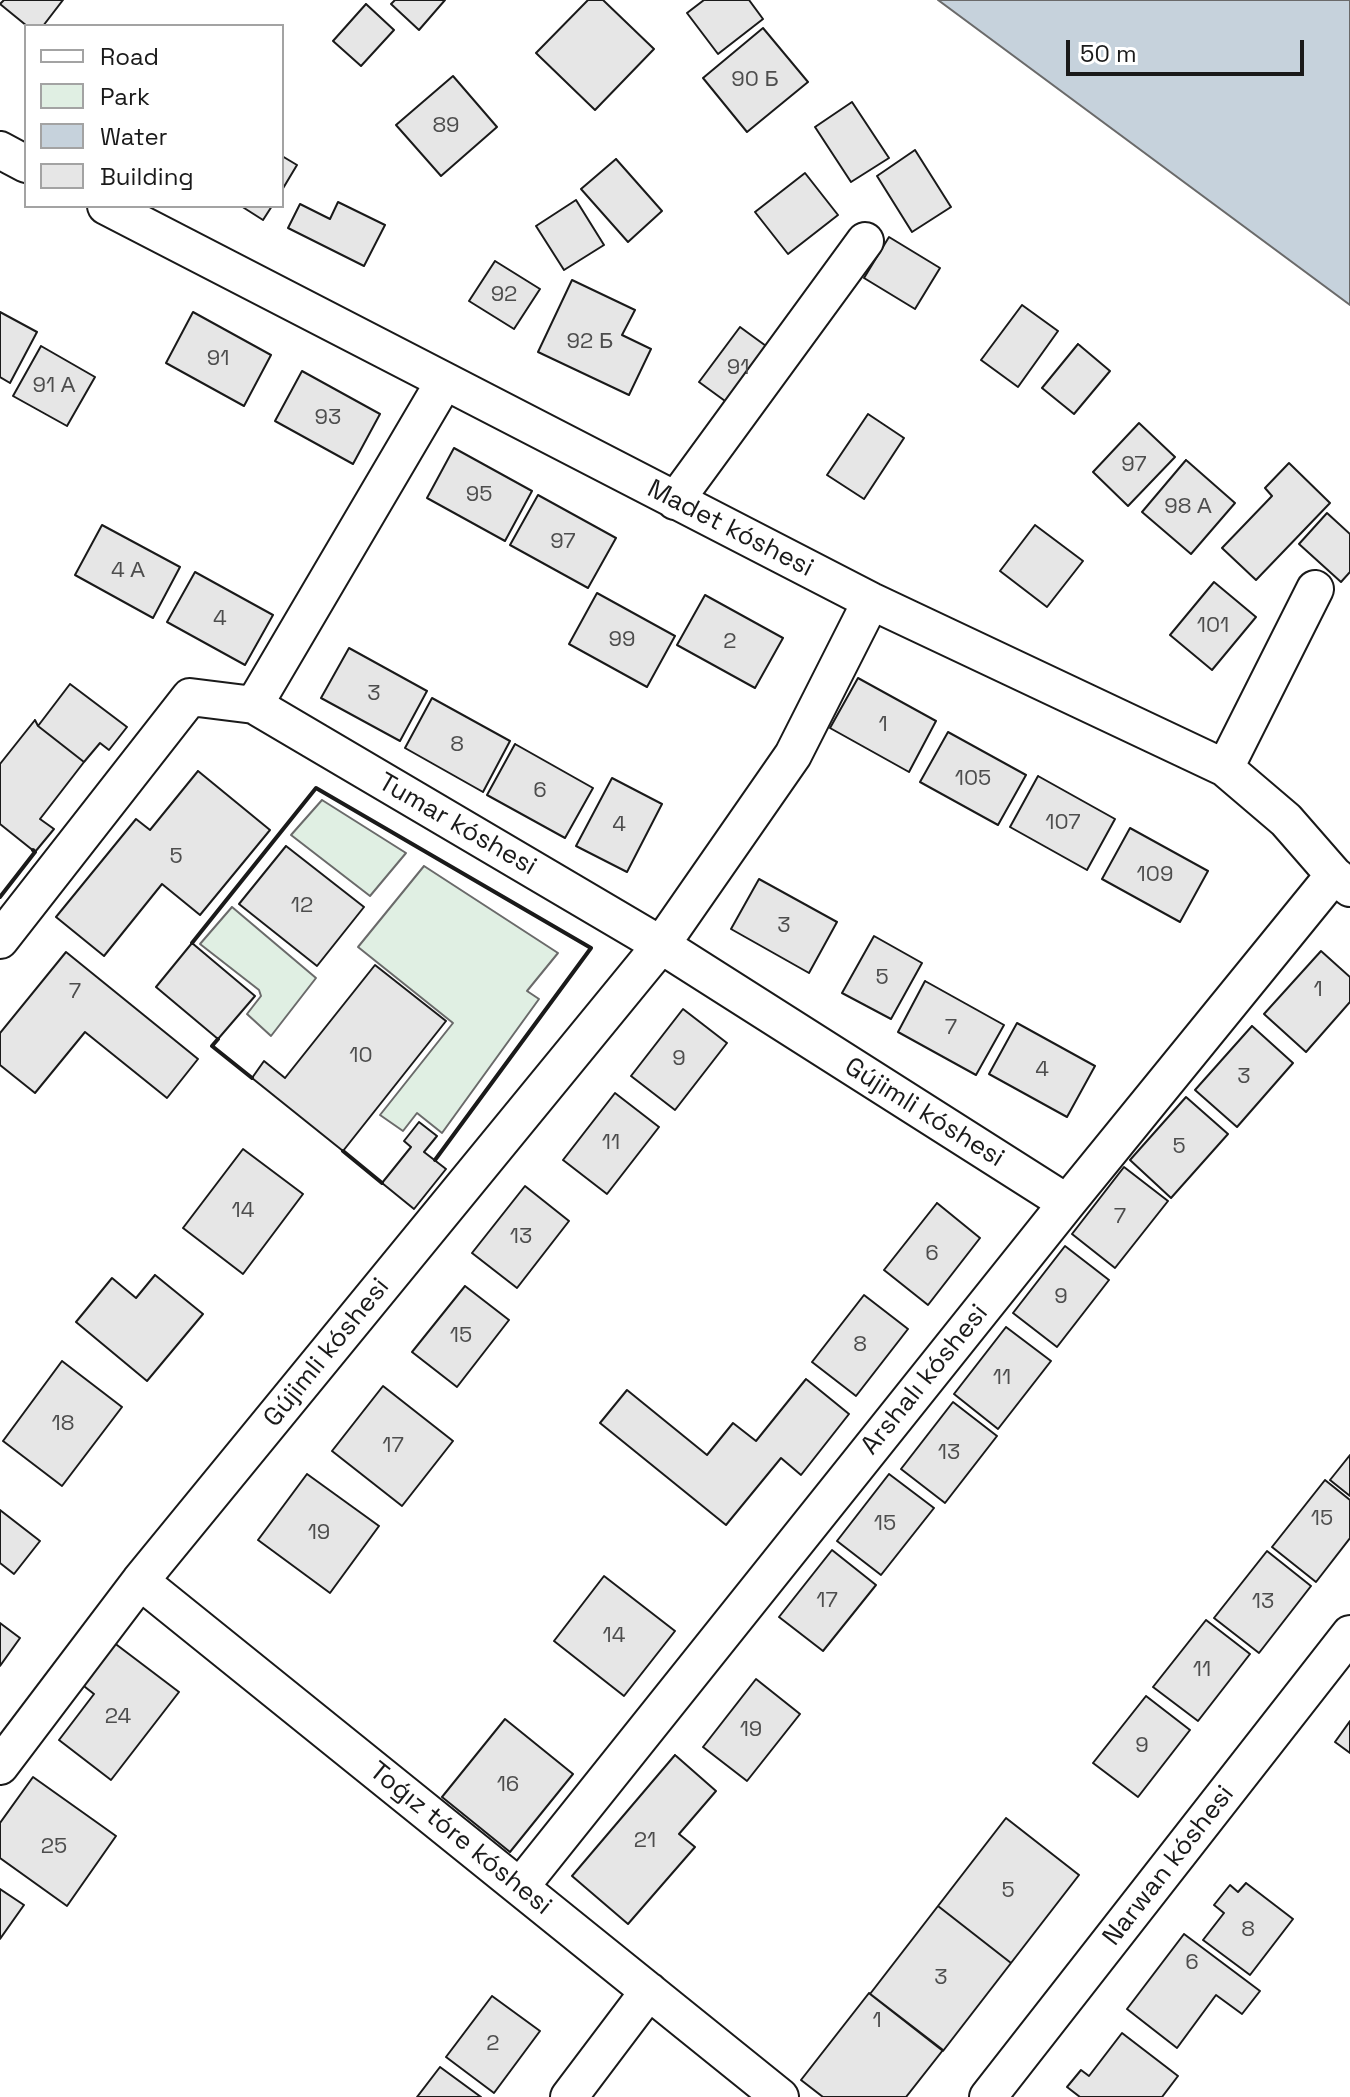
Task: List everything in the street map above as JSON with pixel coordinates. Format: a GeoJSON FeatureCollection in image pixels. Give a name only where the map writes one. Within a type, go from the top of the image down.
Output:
{"type":"FeatureCollection","features":[{"type":"Feature","properties":{"kind":"street"},"geometry":{"type":"LineString","coordinates":[[0,150],[24,163]]}},
{"type":"Feature","properties":{"kind":"street","name":"Madet kóshesi"},"geometry":{"type":"LineString","coordinates":[[110,208],[871,601],[1225,768],[1286,820],[1342,882]]}},
{"type":"Feature","properties":{"kind":"street"},"geometry":{"type":"LineString","coordinates":[[675,501],[865,241]]}},
{"type":"Feature","properties":{"kind":"street"},"geometry":{"type":"LineString","coordinates":[[254,705],[444,382]]}},
{"type":"Feature","properties":{"kind":"street"},"geometry":{"type":"LineString","coordinates":[[1225,768],[1315,589]]}},
{"type":"Feature","properties":{"kind":"street","name":"Gújimli kóshesi"},"geometry":{"type":"LineString","coordinates":[[0,1766],[140,1581],[661,945],[793,755],[871,601]]}},
{"type":"Feature","properties":{"kind":"street","name":"Tumar kóshesi"},"geometry":{"type":"LineString","coordinates":[[0,940],[190,697],[254,705],[661,945]]}},
{"type":"Feature","properties":{"kind":"street","name":"Arshalı kóshesi"},"geometry":{"type":"LineString","coordinates":[[520,1887],[1067,1203],[1342,882]]}},
{"type":"Feature","properties":{"kind":"street","name":"Gújimli kóshesi"},"geometry":{"type":"LineString","coordinates":[[661,945],[1067,1203]]}},
{"type":"Feature","properties":{"kind":"street","name":"Toǵız tóre kóshesi"},"geometry":{"type":"LineString","coordinates":[[140,1581],[780,2097]]}},
{"type":"Feature","properties":{"kind":"street","name":"Narwan kóshesi"},"geometry":{"type":"LineString","coordinates":[[988,2097],[1350,1634]]}},
{"type":"Feature","properties":{"kind":"street"},"geometry":{"type":"LineString","coordinates":[[569,2097],[649,1991]]}},
{"type":"Feature","properties":{"kind":"green space"},"geometry":{"type":"Polygon","coordinates":[[[322,800],[406,853],[370,896],[291,835],[322,800]]]}},
{"type":"Feature","properties":{"kind":"green space"},"geometry":{"type":"Polygon","coordinates":[[[424,866],[558,953],[527,991],[539,999],[442,1133],[417,1113],[403,1131],[380,1115],[453,1023],[358,947],[424,866]]]}},
{"type":"Feature","properties":{"kind":"green space"},"geometry":{"type":"Polygon","coordinates":[[[232,907],[316,978],[271,1036],[247,1014],[261,996],[259,990],[200,944],[232,907]]]}},
{"type":"Feature","properties":{"kind":"water"},"geometry":{"type":"Polygon","coordinates":[[[938,0],[1350,0],[1350,305],[938,0]]]}},
{"type":"Feature","properties":{"kind":"building"},"geometry":{"type":"Polygon","coordinates":[[[4,0],[63,0],[45,24],[25,24],[0,4],[4,0]]]}},
{"type":"Feature","properties":{"kind":"building"},"geometry":{"type":"Polygon","coordinates":[[[395,0],[445,0],[419,30],[391,4],[395,0]]]}},
{"type":"Feature","properties":{"kind":"building"},"geometry":{"type":"Polygon","coordinates":[[[588,0],[603,0],[654,49],[595,110],[536,53],[588,0]]]}},
{"type":"Feature","properties":{"kind":"building"},"geometry":{"type":"Polygon","coordinates":[[[704,0],[749,0],[763,19],[718,54],[687,13],[704,0]]]}},
{"type":"Feature","properties":{"kind":"building"},"geometry":{"type":"Polygon","coordinates":[[[366,4],[394,30],[361,66],[333,41],[366,4]]]}},
{"type":"Feature","properties":{"kind":"building"},"geometry":{"type":"Polygon","coordinates":[[[763,28],[808,82],[747,132],[703,78],[763,28]]]}},
{"type":"Feature","properties":{"kind":"building"},"geometry":{"type":"Polygon","coordinates":[[[453,76],[497,127],[441,176],[396,125],[453,76]]]}},
{"type":"Feature","properties":{"kind":"building"},"geometry":{"type":"Polygon","coordinates":[[[852,102],[889,158],[851,182],[815,127],[852,102]]]}},
{"type":"Feature","properties":{"kind":"building"},"geometry":{"type":"Polygon","coordinates":[[[915,150],[951,207],[912,232],[877,176],[915,150]]]}},
{"type":"Feature","properties":{"kind":"building"},"geometry":{"type":"Polygon","coordinates":[[[284,157],[297,165],[284,187],[284,157]]]}},
{"type":"Feature","properties":{"kind":"building"},"geometry":{"type":"Polygon","coordinates":[[[616,159],[662,211],[628,242],[581,189],[616,159]]]}},
{"type":"Feature","properties":{"kind":"building"},"geometry":{"type":"Polygon","coordinates":[[[805,173],[838,215],[788,254],[755,212],[805,173]]]}},
{"type":"Feature","properties":{"kind":"building"},"geometry":{"type":"Polygon","coordinates":[[[576,200],[604,245],[564,270],[536,226],[576,200]]]}},
{"type":"Feature","properties":{"kind":"building"},"geometry":{"type":"Polygon","coordinates":[[[338,202],[385,225],[364,266],[288,228],[300,204],[330,219],[338,202]]]}},
{"type":"Feature","properties":{"kind":"building"},"geometry":{"type":"Polygon","coordinates":[[[244,208],[271,208],[263,220],[244,208]]]}},
{"type":"Feature","properties":{"kind":"building"},"geometry":{"type":"Polygon","coordinates":[[[889,237],[940,268],[915,309],[864,278],[889,237]]]}},
{"type":"Feature","properties":{"kind":"building"},"geometry":{"type":"Polygon","coordinates":[[[495,261],[540,289],[514,329],[469,301],[495,261]]]}},
{"type":"Feature","properties":{"kind":"building"},"geometry":{"type":"Polygon","coordinates":[[[572,280],[635,310],[622,335],[651,349],[629,395],[538,352],[572,280]]]}},
{"type":"Feature","properties":{"kind":"building"},"geometry":{"type":"Polygon","coordinates":[[[1022,305],[1058,331],[1018,387],[981,360],[1022,305]]]}},
{"type":"Feature","properties":{"kind":"building"},"geometry":{"type":"Polygon","coordinates":[[[0,312],[37,332],[10,383],[0,377],[0,312]]]}},
{"type":"Feature","properties":{"kind":"building"},"geometry":{"type":"Polygon","coordinates":[[[193,312],[271,355],[244,406],[166,363],[193,312]]]}},
{"type":"Feature","properties":{"kind":"building"},"geometry":{"type":"Polygon","coordinates":[[[740,327],[777,354],[736,409],[699,382],[740,327]]]}},
{"type":"Feature","properties":{"kind":"building"},"geometry":{"type":"Polygon","coordinates":[[[1078,344],[1110,371],[1074,414],[1042,388],[1078,344]]]}},
{"type":"Feature","properties":{"kind":"building"},"geometry":{"type":"Polygon","coordinates":[[[41,346],[95,377],[67,426],[13,396],[41,346]]]}},
{"type":"Feature","properties":{"kind":"building"},"geometry":{"type":"Polygon","coordinates":[[[302,371],[380,414],[353,464],[275,421],[302,371]]]}},
{"type":"Feature","properties":{"kind":"building"},"geometry":{"type":"Polygon","coordinates":[[[868,414],[904,438],[864,499],[827,475],[868,414]]]}},
{"type":"Feature","properties":{"kind":"building"},"geometry":{"type":"Polygon","coordinates":[[[1139,423],[1175,457],[1128,506],[1093,472],[1139,423]]]}},
{"type":"Feature","properties":{"kind":"building"},"geometry":{"type":"Polygon","coordinates":[[[454,448],[532,491],[505,541],[427,498],[454,448]]]}},
{"type":"Feature","properties":{"kind":"building"},"geometry":{"type":"Polygon","coordinates":[[[1186,460],[1235,503],[1191,554],[1142,512],[1186,460]]]}},
{"type":"Feature","properties":{"kind":"building"},"geometry":{"type":"Polygon","coordinates":[[[1289,463],[1330,503],[1256,580],[1222,548],[1272,496],[1265,488],[1289,463]]]}},
{"type":"Feature","properties":{"kind":"building"},"geometry":{"type":"Polygon","coordinates":[[[538,495],[616,538],[588,588],[510,545],[538,495]]]}},
{"type":"Feature","properties":{"kind":"building"},"geometry":{"type":"Polygon","coordinates":[[[1327,513],[1350,534],[1350,572],[1341,582],[1299,544],[1327,513]]]}},
{"type":"Feature","properties":{"kind":"building"},"geometry":{"type":"Polygon","coordinates":[[[102,525],[180,567],[153,618],[75,575],[102,525]]]}},
{"type":"Feature","properties":{"kind":"building"},"geometry":{"type":"Polygon","coordinates":[[[1035,525],[1083,561],[1047,607],[1000,571],[1035,525]]]}},
{"type":"Feature","properties":{"kind":"building"},"geometry":{"type":"Polygon","coordinates":[[[195,572],[273,615],[245,665],[167,622],[195,572]]]}},
{"type":"Feature","properties":{"kind":"building"},"geometry":{"type":"Polygon","coordinates":[[[1214,582],[1256,617],[1212,670],[1170,635],[1214,582]]]}},
{"type":"Feature","properties":{"kind":"building"},"geometry":{"type":"Polygon","coordinates":[[[597,593],[675,636],[647,687],[569,644],[597,593]]]}},
{"type":"Feature","properties":{"kind":"building"},"geometry":{"type":"Polygon","coordinates":[[[705,595],[783,638],[755,688],[677,645],[705,595]]]}},
{"type":"Feature","properties":{"kind":"building"},"geometry":{"type":"Polygon","coordinates":[[[349,648],[427,691],[400,741],[321,698],[349,648]]]}},
{"type":"Feature","properties":{"kind":"building"},"geometry":{"type":"Polygon","coordinates":[[[858,678],[936,721],[909,772],[830,728],[858,678]]]}},
{"type":"Feature","properties":{"kind":"building"},"geometry":{"type":"Polygon","coordinates":[[[70,684],[127,727],[109,750],[100,743],[84,762],[38,726],[70,684]]]}},
{"type":"Feature","properties":{"kind":"building"},"geometry":{"type":"Polygon","coordinates":[[[432,698],[510,741],[483,792],[405,748],[432,698]]]}},
{"type":"Feature","properties":{"kind":"building"},"geometry":{"type":"Polygon","coordinates":[[[35,720],[38,726],[84,762],[40,819],[54,829],[35,852],[0,824],[0,764],[35,720]]]}},
{"type":"Feature","properties":{"kind":"building"},"geometry":{"type":"Polygon","coordinates":[[[948,732],[1026,775],[998,825],[920,782],[948,732]]]}},
{"type":"Feature","properties":{"kind":"building"},"geometry":{"type":"Polygon","coordinates":[[[515,744],[593,788],[565,838],[487,795],[515,744]]]}},
{"type":"Feature","properties":{"kind":"building"},"geometry":{"type":"Polygon","coordinates":[[[198,771],[270,830],[200,915],[162,884],[104,956],[56,917],[136,819],[150,830],[198,771]]]}},
{"type":"Feature","properties":{"kind":"building"},"geometry":{"type":"Polygon","coordinates":[[[1038,776],[1115,819],[1087,870],[1010,827],[1038,776]]]}},
{"type":"Feature","properties":{"kind":"building"},"geometry":{"type":"Polygon","coordinates":[[[612,778],[662,804],[627,872],[576,846],[612,778]]]}},
{"type":"Feature","properties":{"kind":"building"},"geometry":{"type":"Polygon","coordinates":[[[1130,828],[1208,871],[1180,922],[1102,879],[1130,828]]]}},
{"type":"Feature","properties":{"kind":"building"},"geometry":{"type":"Polygon","coordinates":[[[286,846],[364,907],[317,966],[239,904],[286,846]]]}},
{"type":"Feature","properties":{"kind":"building"},"geometry":{"type":"Polygon","coordinates":[[[759,879],[837,922],[809,973],[731,929],[759,879]]]}},
{"type":"Feature","properties":{"kind":"building"},"geometry":{"type":"Polygon","coordinates":[[[874,936],[922,963],[891,1019],[842,993],[874,936]]]}},
{"type":"Feature","properties":{"kind":"building"},"geometry":{"type":"Polygon","coordinates":[[[192,943],[255,996],[218,1039],[156,987],[192,943]]]}},
{"type":"Feature","properties":{"kind":"building"},"geometry":{"type":"Polygon","coordinates":[[[1321,951],[1350,977],[1350,1002],[1306,1052],[1264,1014],[1321,951]]]}},
{"type":"Feature","properties":{"kind":"building"},"geometry":{"type":"Polygon","coordinates":[[[66,952],[198,1059],[167,1098],[85,1032],[35,1093],[0,1065],[0,1033],[66,952]]]}},
{"type":"Feature","properties":{"kind":"building"},"geometry":{"type":"Polygon","coordinates":[[[375,965],[446,1021],[343,1151],[252,1078],[264,1061],[285,1078],[375,965]]]}},
{"type":"Feature","properties":{"kind":"building"},"geometry":{"type":"Polygon","coordinates":[[[925,981],[1004,1025],[976,1075],[898,1032],[925,981]]]}},
{"type":"Feature","properties":{"kind":"building"},"geometry":{"type":"Polygon","coordinates":[[[683,1009],[727,1043],[675,1110],[631,1076],[683,1009]]]}},
{"type":"Feature","properties":{"kind":"building"},"geometry":{"type":"Polygon","coordinates":[[[1017,1023],[1095,1066],[1067,1117],[989,1074],[1017,1023]]]}},
{"type":"Feature","properties":{"kind":"building"},"geometry":{"type":"Polygon","coordinates":[[[1252,1026],[1293,1063],[1237,1127],[1195,1090],[1252,1026]]]}},
{"type":"Feature","properties":{"kind":"building"},"geometry":{"type":"Polygon","coordinates":[[[615,1093],[659,1127],[607,1194],[563,1160],[615,1093]]]}},
{"type":"Feature","properties":{"kind":"building"},"geometry":{"type":"Polygon","coordinates":[[[1186,1097],[1228,1134],[1171,1198],[1130,1160],[1186,1097]]]}},
{"type":"Feature","properties":{"kind":"building"},"geometry":{"type":"Polygon","coordinates":[[[419,1122],[437,1136],[424,1152],[446,1169],[414,1209],[382,1183],[411,1147],[404,1141],[419,1122]]]}},
{"type":"Feature","properties":{"kind":"building"},"geometry":{"type":"Polygon","coordinates":[[[243,1149],[303,1194],[243,1274],[183,1228],[243,1149]]]}},
{"type":"Feature","properties":{"kind":"building"},"geometry":{"type":"Polygon","coordinates":[[[1124,1167],[1168,1201],[1115,1268],[1072,1234],[1124,1167]]]}},
{"type":"Feature","properties":{"kind":"building"},"geometry":{"type":"Polygon","coordinates":[[[525,1186],[569,1221],[517,1288],[472,1253],[525,1186]]]}},
{"type":"Feature","properties":{"kind":"building"},"geometry":{"type":"Polygon","coordinates":[[[937,1203],[980,1238],[928,1305],[884,1270],[937,1203]]]}},
{"type":"Feature","properties":{"kind":"building"},"geometry":{"type":"Polygon","coordinates":[[[1065,1246],[1109,1280],[1057,1347],[1013,1313],[1065,1246]]]}},
{"type":"Feature","properties":{"kind":"building"},"geometry":{"type":"Polygon","coordinates":[[[155,1275],[203,1314],[147,1381],[76,1322],[112,1278],[136,1298],[155,1275]]]}},
{"type":"Feature","properties":{"kind":"building"},"geometry":{"type":"Polygon","coordinates":[[[465,1286],[509,1320],[457,1387],[412,1352],[465,1286]]]}},
{"type":"Feature","properties":{"kind":"building"},"geometry":{"type":"Polygon","coordinates":[[[864,1295],[908,1329],[856,1396],[812,1362],[864,1295]]]}},
{"type":"Feature","properties":{"kind":"building"},"geometry":{"type":"Polygon","coordinates":[[[1006,1327],[1051,1361],[998,1429],[954,1394],[1006,1327]]]}},
{"type":"Feature","properties":{"kind":"building"},"geometry":{"type":"Polygon","coordinates":[[[62,1361],[122,1407],[62,1486],[3,1441],[62,1361]]]}},
{"type":"Feature","properties":{"kind":"building"},"geometry":{"type":"Polygon","coordinates":[[[806,1379],[849,1414],[801,1475],[781,1458],[726,1525],[600,1423],[627,1390],[707,1455],[733,1423],[756,1441],[806,1379]]]}},
{"type":"Feature","properties":{"kind":"building"},"geometry":{"type":"Polygon","coordinates":[[[383,1386],[453,1441],[402,1506],[332,1451],[383,1386]]]}},
{"type":"Feature","properties":{"kind":"building"},"geometry":{"type":"Polygon","coordinates":[[[953,1402],[997,1436],[945,1503],[901,1469],[953,1402]]]}},
{"type":"Feature","properties":{"kind":"building"},"geometry":{"type":"Polygon","coordinates":[[[1350,1455],[1350,1496],[1330,1480],[1350,1455]]]}},
{"type":"Feature","properties":{"kind":"building"},"geometry":{"type":"Polygon","coordinates":[[[307,1474],[379,1526],[330,1593],[258,1540],[307,1474]]]}},
{"type":"Feature","properties":{"kind":"building"},"geometry":{"type":"Polygon","coordinates":[[[889,1474],[934,1508],[881,1575],[837,1541],[889,1474]]]}},
{"type":"Feature","properties":{"kind":"building"},"geometry":{"type":"Polygon","coordinates":[[[1325,1480],[1350,1500],[1350,1538],[1316,1582],[1272,1547],[1325,1480]]]}},
{"type":"Feature","properties":{"kind":"building"},"geometry":{"type":"Polygon","coordinates":[[[0,1510],[40,1541],[14,1574],[0,1563],[0,1510]]]}},
{"type":"Feature","properties":{"kind":"building"},"geometry":{"type":"Polygon","coordinates":[[[832,1550],[876,1585],[823,1651],[779,1617],[832,1550]]]}},
{"type":"Feature","properties":{"kind":"building"},"geometry":{"type":"Polygon","coordinates":[[[1267,1551],[1311,1586],[1259,1653],[1214,1618],[1267,1551]]]}},
{"type":"Feature","properties":{"kind":"building"},"geometry":{"type":"Polygon","coordinates":[[[604,1576],[675,1631],[624,1696],[554,1641],[604,1576]]]}},
{"type":"Feature","properties":{"kind":"building"},"geometry":{"type":"Polygon","coordinates":[[[1206,1620],[1250,1654],[1198,1721],[1153,1687],[1206,1620]]]}},
{"type":"Feature","properties":{"kind":"building"},"geometry":{"type":"Polygon","coordinates":[[[0,1623],[20,1638],[0,1666],[0,1623]]]}},
{"type":"Feature","properties":{"kind":"building"},"geometry":{"type":"Polygon","coordinates":[[[113,1642],[179,1692],[111,1780],[59,1740],[94,1694],[80,1683],[113,1642]]]}},
{"type":"Feature","properties":{"kind":"building"},"geometry":{"type":"Polygon","coordinates":[[[756,1679],[800,1714],[747,1781],[703,1747],[756,1679]]]}},
{"type":"Feature","properties":{"kind":"building"},"geometry":{"type":"Polygon","coordinates":[[[1146,1696],[1190,1730],[1138,1797],[1093,1763],[1146,1696]]]}},
{"type":"Feature","properties":{"kind":"building"},"geometry":{"type":"Polygon","coordinates":[[[505,1719],[573,1774],[510,1852],[442,1797],[505,1719]]]}},
{"type":"Feature","properties":{"kind":"building"},"geometry":{"type":"Polygon","coordinates":[[[1350,1721],[1350,1753],[1335,1742],[1350,1721]]]}},
{"type":"Feature","properties":{"kind":"building"},"geometry":{"type":"Polygon","coordinates":[[[675,1755],[716,1791],[679,1834],[695,1847],[628,1924],[572,1876],[675,1755]]]}},
{"type":"Feature","properties":{"kind":"building"},"geometry":{"type":"Polygon","coordinates":[[[33,1777],[116,1836],[67,1906],[0,1858],[0,1823],[33,1777]]]}},
{"type":"Feature","properties":{"kind":"building"},"geometry":{"type":"Polygon","coordinates":[[[1006,1818],[1079,1875],[1011,1963],[938,1906],[1006,1818]]]}},
{"type":"Feature","properties":{"kind":"building"},"geometry":{"type":"Polygon","coordinates":[[[1246,1883],[1293,1919],[1250,1975],[1203,1940],[1224,1913],[1214,1905],[1230,1885],[1238,1892],[1246,1883]]]}},
{"type":"Feature","properties":{"kind":"building"},"geometry":{"type":"Polygon","coordinates":[[[0,1889],[24,1905],[0,1939],[0,1889]]]}},
{"type":"Feature","properties":{"kind":"building"},"geometry":{"type":"Polygon","coordinates":[[[938,1906],[1011,1963],[943,2051],[870,1994],[938,1906]]]}},
{"type":"Feature","properties":{"kind":"building"},"geometry":{"type":"Polygon","coordinates":[[[1184,1934],[1260,1991],[1242,2014],[1216,1995],[1177,2048],[1127,2009],[1184,1934]]]}},
{"type":"Feature","properties":{"kind":"building"},"geometry":{"type":"Polygon","coordinates":[[[869,1993],[943,2050],[906,2097],[823,2097],[801,2080],[869,1993]]]}},
{"type":"Feature","properties":{"kind":"building"},"geometry":{"type":"Polygon","coordinates":[[[492,1996],[540,2031],[494,2093],[446,2057],[492,1996]]]}},
{"type":"Feature","properties":{"kind":"building"},"geometry":{"type":"Polygon","coordinates":[[[1122,2033],[1178,2076],[1162,2097],[1080,2097],[1067,2087],[1081,2070],[1089,2076],[1122,2033]]]}},
{"type":"Feature","properties":{"kind":"building"},"geometry":{"type":"Polygon","coordinates":[[[440,2067],[481,2097],[417,2097],[440,2067]]]}},
{"type":"Feature","properties":{"kind":"wall"},"geometry":{"type":"LineString","coordinates":[[192,943],[316,788],[591,948],[435,1160]]}},
{"type":"Feature","properties":{"kind":"wall"},"geometry":{"type":"LineString","coordinates":[[0,897],[35,852],[33,850]]}},
{"type":"Feature","properties":{"kind":"wall"},"geometry":{"type":"LineString","coordinates":[[218,1039],[212,1046],[252,1078]]}},
{"type":"Feature","properties":{"kind":"wall"},"geometry":{"type":"LineString","coordinates":[[343,1151],[382,1183]]}}]}
